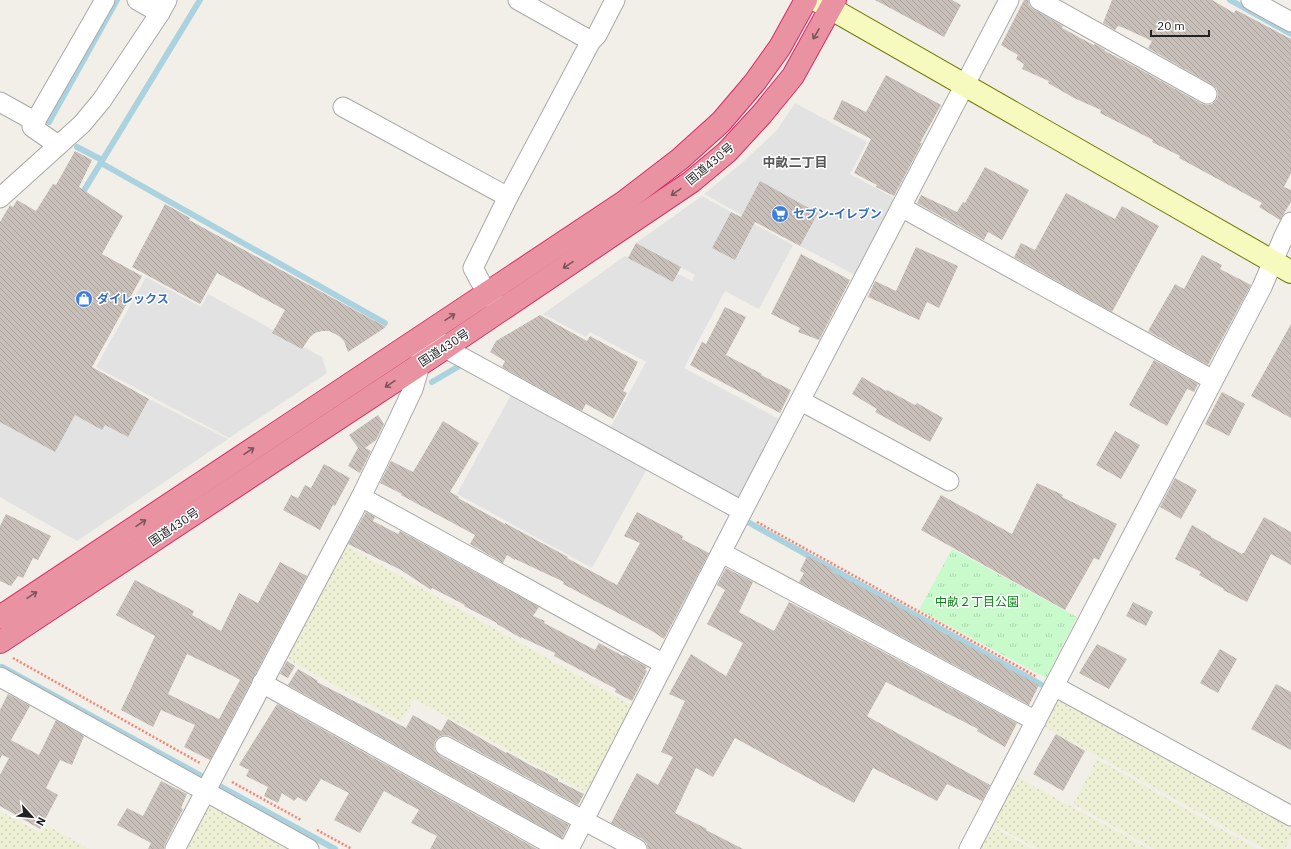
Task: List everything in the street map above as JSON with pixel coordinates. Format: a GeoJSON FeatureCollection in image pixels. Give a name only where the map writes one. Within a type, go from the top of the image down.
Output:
{"type":"FeatureCollection","features":[{"type":"Feature","properties":{"kind":"highway","name":"国道430号"},"geometry":{"type":"LineString","coordinates":[[0,617],[624,202],[680,159],[721,122],[755,82],[780,47],[806,0]]}},
{"type":"Feature","properties":{"kind":"highway","name":"国道430号"},"geometry":{"type":"LineString","coordinates":[[4,648],[422,362],[691,182],[727,152],[762,114],[793,76],[827,3]]}},
{"type":"Feature","properties":{"kind":"street"},"geometry":{"type":"LineString","coordinates":[[58,145],[32,127],[105,0]]}},
{"type":"Feature","properties":{"kind":"street"},"geometry":{"type":"LineString","coordinates":[[0,198],[82,124],[102,100],[164,6],[138,0]]}},
{"type":"Feature","properties":{"kind":"street"},"geometry":{"type":"LineString","coordinates":[[518,0],[591,41]]}},
{"type":"Feature","properties":{"kind":"street"},"geometry":{"type":"LineString","coordinates":[[500,310],[473,268],[508,197],[591,41],[597,35],[616,0]]}},
{"type":"Feature","properties":{"kind":"street"},"geometry":{"type":"LineString","coordinates":[[569,849],[742,512],[1009,0]]}},
{"type":"Feature","properties":{"kind":"street"},"geometry":{"type":"LineString","coordinates":[[1039,0],[1206,94]]}},
{"type":"Feature","properties":{"kind":"street"},"geometry":{"type":"LineString","coordinates":[[1252,0],[1291,22]]}},
{"type":"Feature","properties":{"kind":"street"},"geometry":{"type":"LineString","coordinates":[[827,3],[964,85],[1291,272]]}},
{"type":"Feature","properties":{"kind":"street"},"geometry":{"type":"LineString","coordinates":[[0,102],[36,122]]}},
{"type":"Feature","properties":{"kind":"street"},"geometry":{"type":"LineString","coordinates":[[343,107],[508,197]]}},
{"type":"Feature","properties":{"kind":"street"},"geometry":{"type":"LineString","coordinates":[[901,207],[1213,380]]}},
{"type":"Feature","properties":{"kind":"street"},"geometry":{"type":"LineString","coordinates":[[969,849],[1262,287],[1291,222]]}},
{"type":"Feature","properties":{"kind":"street"},"geometry":{"type":"LineString","coordinates":[[426,333],[445,348],[742,512]]}},
{"type":"Feature","properties":{"kind":"street"},"geometry":{"type":"LineString","coordinates":[[175,849],[361,497],[413,389],[422,362],[426,333]]}},
{"type":"Feature","properties":{"kind":"street"},"geometry":{"type":"LineString","coordinates":[[801,401],[949,481]]}},
{"type":"Feature","properties":{"kind":"street"},"geometry":{"type":"LineString","coordinates":[[361,497],[664,664]]}},
{"type":"Feature","properties":{"kind":"street"},"geometry":{"type":"LineString","coordinates":[[722,553],[1036,721]]}},
{"type":"Feature","properties":{"kind":"street"},"geometry":{"type":"LineString","coordinates":[[0,677],[211,782],[309,849]]}},
{"type":"Feature","properties":{"kind":"street"},"geometry":{"type":"LineString","coordinates":[[262,683],[560,849]]}},
{"type":"Feature","properties":{"kind":"street"},"geometry":{"type":"LineString","coordinates":[[1054,686],[1291,816]]}},
{"type":"Feature","properties":{"kind":"street"},"geometry":{"type":"LineString","coordinates":[[445,746],[637,849]]}},
{"type":"Feature","properties":{"kind":"path"},"geometry":{"type":"LineString","coordinates":[[742,512],[1054,686]]}},
{"type":"Feature","properties":{"kind":"path"},"geometry":{"type":"LineString","coordinates":[[4,648],[108,713],[211,782],[304,822]]}},
{"type":"Feature","properties":{"kind":"path"},"geometry":{"type":"LineString","coordinates":[[311,826],[352,849]]}},
{"type":"Feature","properties":{"kind":"green space"},"geometry":{"type":"Polygon","coordinates":[[[343,544],[633,706],[589,794],[414,699],[401,722],[284,657],[343,544]]]}},
{"type":"Feature","properties":{"kind":"green space","name":"中畝２丁目公園"},"geometry":{"type":"Polygon","coordinates":[[[952,549],[1077,617],[1046,678],[919,610],[952,549]]]}},
{"type":"Feature","properties":{"kind":"green space"},"geometry":{"type":"Polygon","coordinates":[[[1059,697],[1291,827],[1291,837],[1285,849],[1265,849],[1045,727],[1059,697]]]}},
{"type":"Feature","properties":{"kind":"green space"},"geometry":{"type":"Polygon","coordinates":[[[1097,759],[1257,849],[1155,849],[1073,804],[1097,759]]]}},
{"type":"Feature","properties":{"kind":"green space"},"geometry":{"type":"Polygon","coordinates":[[[1017,777],[1149,849],[1038,849],[994,825],[1017,777]]]}},
{"type":"Feature","properties":{"kind":"green space"},"geometry":{"type":"Polygon","coordinates":[[[210,805],[290,849],[186,849],[210,805]]]}},
{"type":"Feature","properties":{"kind":"green space"},"geometry":{"type":"Polygon","coordinates":[[[0,811],[41,833],[46,825],[90,849],[0,849],[0,811]]]}},
{"type":"Feature","properties":{"kind":"green space"},"geometry":{"type":"Polygon","coordinates":[[[991,826],[1033,849],[980,849],[991,826]]]}},
{"type":"Feature","properties":{"kind":"shaded area"},"geometry":{"type":"Polygon","coordinates":[[[795,103],[867,142],[850,174],[896,199],[855,275],[800,246],[817,212],[760,182],[742,215],[704,194],[742,163],[777,130],[795,103]]]}},
{"type":"Feature","properties":{"kind":"shaded area"},"geometry":{"type":"Polygon","coordinates":[[[702,196],[731,212],[712,248],[735,260],[754,224],[793,245],[759,309],[725,291],[684,368],[781,420],[739,500],[609,430],[646,362],[590,332],[586,337],[543,314],[625,256],[673,282],[678,274],[692,281],[695,275],[636,243],[702,196]]]}},
{"type":"Feature","properties":{"kind":"shaded area"},"geometry":{"type":"Polygon","coordinates":[[[146,277],[201,307],[208,294],[322,357],[327,373],[229,438],[96,367],[146,277]]]}},
{"type":"Feature","properties":{"kind":"shaded area"},"geometry":{"type":"Polygon","coordinates":[[[511,395],[647,469],[592,568],[457,494],[511,395]]]}},
{"type":"Feature","properties":{"kind":"shaded area"},"geometry":{"type":"Polygon","coordinates":[[[149,399],[228,439],[77,541],[0,497],[0,421],[55,452],[75,415],[102,430],[105,425],[128,437],[149,399]]]}},
{"type":"Feature","properties":{"kind":"building"},"geometry":{"type":"Polygon","coordinates":[[[875,0],[952,0],[961,5],[944,37],[875,0]]]}},
{"type":"Feature","properties":{"kind":"building"},"geometry":{"type":"Polygon","coordinates":[[[1024,0],[1028,0],[1029,5],[1033,9],[1063,26],[1062,28],[1094,45],[1095,44],[1105,51],[1202,104],[1207,105],[1212,104],[1217,99],[1217,89],[1213,85],[1148,48],[1152,41],[1124,28],[1118,26],[1115,30],[1103,23],[1112,0],[1212,0],[1234,13],[1236,10],[1291,39],[1291,173],[1284,187],[1291,190],[1291,202],[1280,220],[1259,207],[1262,203],[1179,158],[1180,156],[1152,142],[1153,140],[1100,113],[1101,110],[1074,98],[1048,83],[1049,81],[1022,69],[1024,64],[1016,59],[1018,55],[1001,45],[1024,0]]]}},
{"type":"Feature","properties":{"kind":"building"},"geometry":{"type":"Polygon","coordinates":[[[886,75],[941,105],[920,143],[922,143],[894,196],[854,173],[871,139],[833,119],[842,100],[866,112],[886,75]]]}},
{"type":"Feature","properties":{"kind":"building"},"geometry":{"type":"Polygon","coordinates":[[[75,151],[92,160],[79,187],[123,216],[102,254],[142,276],[92,367],[149,399],[128,437],[105,425],[102,430],[75,415],[55,452],[0,422],[0,222],[10,205],[13,207],[17,200],[36,211],[53,184],[56,185],[75,151]]]}},
{"type":"Feature","properties":{"kind":"building"},"geometry":{"type":"Polygon","coordinates":[[[985,167],[1029,190],[1002,240],[988,232],[984,240],[917,203],[921,195],[957,212],[963,202],[965,203],[985,167]]]}},
{"type":"Feature","properties":{"kind":"building","name":"セブン-イレブン"},"geometry":{"type":"Polygon","coordinates":[[[760,181],[818,213],[800,246],[755,222],[735,260],[712,248],[731,212],[741,217],[760,181]]]}},
{"type":"Feature","properties":{"kind":"building"},"geometry":{"type":"Polygon","coordinates":[[[1066,193],[1115,219],[1122,206],[1159,226],[1112,312],[1014,257],[1021,243],[1035,250],[1066,193]]]}},
{"type":"Feature","properties":{"kind":"building"},"geometry":{"type":"Polygon","coordinates":[[[165,204],[190,218],[189,220],[386,327],[348,352],[344,341],[339,336],[329,331],[315,333],[310,337],[302,349],[272,333],[285,310],[217,273],[200,304],[132,267],[165,204]]]}},
{"type":"Feature","properties":{"kind":"building"},"geometry":{"type":"Polygon","coordinates":[[[636,243],[681,267],[673,282],[628,258],[636,243]]]}},
{"type":"Feature","properties":{"kind":"building"},"geometry":{"type":"Polygon","coordinates":[[[916,247],[958,266],[939,308],[927,302],[919,320],[868,297],[875,281],[896,291],[916,247]]]}},
{"type":"Feature","properties":{"kind":"building"},"geometry":{"type":"Polygon","coordinates":[[[801,254],[850,280],[819,340],[798,332],[800,328],[771,314],[801,254]]]}},
{"type":"Feature","properties":{"kind":"building"},"geometry":{"type":"Polygon","coordinates":[[[1202,255],[1222,265],[1220,269],[1251,285],[1208,365],[1148,331],[1175,284],[1184,289],[1202,255]]]}},
{"type":"Feature","properties":{"kind":"building"},"geometry":{"type":"Polygon","coordinates":[[[725,307],[746,317],[726,355],[791,390],[780,413],[690,365],[702,342],[706,344],[725,307]]]}},
{"type":"Feature","properties":{"kind":"building"},"geometry":{"type":"Polygon","coordinates":[[[540,315],[587,341],[590,336],[638,362],[623,391],[627,393],[613,419],[586,404],[582,411],[502,367],[505,361],[490,352],[496,341],[540,315]]]}},
{"type":"Feature","properties":{"kind":"building"},"geometry":{"type":"Polygon","coordinates":[[[1291,324],[1291,418],[1251,396],[1291,324]]]}},
{"type":"Feature","properties":{"kind":"building"},"geometry":{"type":"Polygon","coordinates":[[[1154,360],[1198,384],[1194,392],[1187,389],[1167,426],[1129,405],[1154,360]]]}},
{"type":"Feature","properties":{"kind":"building"},"geometry":{"type":"Polygon","coordinates":[[[862,377],[886,391],[887,390],[915,405],[917,403],[943,418],[930,442],[875,412],[877,409],[852,394],[862,377]]]}},
{"type":"Feature","properties":{"kind":"building"},"geometry":{"type":"Polygon","coordinates":[[[1222,392],[1245,404],[1229,436],[1205,424],[1222,392]]]}},
{"type":"Feature","properties":{"kind":"building"},"geometry":{"type":"Polygon","coordinates":[[[378,415],[384,424],[376,440],[365,448],[371,451],[360,473],[348,466],[358,448],[349,435],[378,415]]]}},
{"type":"Feature","properties":{"kind":"building"},"geometry":{"type":"Polygon","coordinates":[[[443,421],[479,443],[450,492],[459,497],[458,498],[617,585],[640,543],[624,536],[637,512],[683,536],[682,539],[709,553],[664,639],[652,631],[563,584],[564,582],[507,555],[503,563],[470,544],[475,535],[380,483],[391,461],[413,472],[443,421]]]}},
{"type":"Feature","properties":{"kind":"building"},"geometry":{"type":"Polygon","coordinates":[[[1115,431],[1140,445],[1121,479],[1096,465],[1115,431]]]}},
{"type":"Feature","properties":{"kind":"building"},"geometry":{"type":"Polygon","coordinates":[[[324,464],[350,478],[335,506],[333,505],[320,530],[283,510],[291,495],[298,498],[305,485],[311,488],[324,464]]]}},
{"type":"Feature","properties":{"kind":"building"},"geometry":{"type":"Polygon","coordinates":[[[1175,478],[1197,490],[1181,519],[1160,507],[1175,478]]]}},
{"type":"Feature","properties":{"kind":"building"},"geometry":{"type":"Polygon","coordinates":[[[1037,483],[1117,524],[1099,560],[1094,558],[1065,610],[921,530],[941,495],[1012,534],[1037,483]]]}},
{"type":"Feature","properties":{"kind":"building"},"geometry":{"type":"Polygon","coordinates":[[[366,512],[375,517],[373,521],[398,534],[400,531],[539,607],[533,616],[545,621],[544,623],[595,650],[599,643],[647,667],[645,670],[647,671],[632,701],[615,692],[616,689],[554,656],[555,653],[521,638],[497,623],[464,606],[465,605],[432,588],[431,590],[401,570],[348,544],[366,512]]]}},
{"type":"Feature","properties":{"kind":"building"},"geometry":{"type":"Polygon","coordinates":[[[6,514],[51,536],[38,560],[33,558],[23,578],[18,576],[11,586],[0,581],[0,526],[6,514]]]}},
{"type":"Feature","properties":{"kind":"building"},"geometry":{"type":"Polygon","coordinates":[[[1264,517],[1291,532],[1291,565],[1271,554],[1247,602],[1223,590],[1224,589],[1199,575],[1201,572],[1175,559],[1192,525],[1242,554],[1244,553],[1264,517]]]}},
{"type":"Feature","properties":{"kind":"building"},"geometry":{"type":"Polygon","coordinates":[[[807,556],[832,569],[831,571],[1039,685],[1029,705],[799,582],[804,573],[800,571],[807,556]]]}},
{"type":"Feature","properties":{"kind":"building"},"geometry":{"type":"Polygon","coordinates":[[[280,562],[307,576],[210,760],[184,747],[195,725],[161,710],[153,727],[121,710],[155,636],[116,615],[135,580],[194,611],[192,615],[221,631],[239,593],[258,603],[280,562]],[[187,654],[168,694],[219,719],[240,680],[187,654]]]}},
{"type":"Feature","properties":{"kind":"building"},"geometry":{"type":"Polygon","coordinates":[[[726,568],[753,582],[739,612],[774,631],[789,602],[1017,723],[1005,747],[977,731],[978,729],[886,682],[867,716],[990,785],[982,801],[947,784],[937,801],[873,768],[854,803],[735,738],[713,777],[696,768],[675,813],[743,849],[648,849],[647,844],[642,839],[611,823],[637,773],[658,785],[673,757],[661,752],[685,701],[669,694],[691,654],[726,676],[743,643],[707,624],[725,590],[717,585],[726,568]]]}},
{"type":"Feature","properties":{"kind":"building"},"geometry":{"type":"Polygon","coordinates":[[[1133,602],[1153,612],[1146,626],[1126,616],[1133,602]]]}},
{"type":"Feature","properties":{"kind":"building"},"geometry":{"type":"Polygon","coordinates":[[[1097,644],[1127,659],[1109,689],[1079,673],[1097,644]]]}},
{"type":"Feature","properties":{"kind":"building"},"geometry":{"type":"Polygon","coordinates":[[[1220,649],[1237,659],[1218,693],[1200,683],[1220,649]]]}},
{"type":"Feature","properties":{"kind":"building"},"geometry":{"type":"Polygon","coordinates":[[[287,661],[295,666],[288,678],[280,674],[287,661]]]}},
{"type":"Feature","properties":{"kind":"building"},"geometry":{"type":"Polygon","coordinates":[[[298,669],[318,681],[317,682],[406,728],[413,715],[441,731],[448,719],[506,753],[507,752],[584,794],[578,805],[450,736],[440,736],[435,741],[435,751],[440,756],[569,825],[562,838],[288,685],[298,669]]]}},
{"type":"Feature","properties":{"kind":"building"},"geometry":{"type":"Polygon","coordinates":[[[1276,684],[1291,692],[1291,750],[1251,729],[1276,684]]]}},
{"type":"Feature","properties":{"kind":"building"},"geometry":{"type":"Polygon","coordinates":[[[8,694],[30,706],[11,740],[39,755],[56,720],[84,736],[72,765],[60,760],[46,788],[58,795],[40,829],[0,806],[0,775],[9,758],[2,755],[0,759],[0,710],[8,694]]]}},
{"type":"Feature","properties":{"kind":"building"},"geometry":{"type":"Polygon","coordinates":[[[277,704],[537,849],[430,849],[437,836],[411,823],[419,810],[384,791],[360,833],[334,820],[349,793],[321,779],[306,802],[298,797],[294,801],[282,793],[278,803],[264,796],[268,787],[246,776],[249,770],[239,765],[277,704]]]}},
{"type":"Feature","properties":{"kind":"building"},"geometry":{"type":"Polygon","coordinates":[[[1056,734],[1085,751],[1063,791],[1033,774],[1056,734]]]}},
{"type":"Feature","properties":{"kind":"building"},"geometry":{"type":"Polygon","coordinates":[[[161,781],[187,794],[181,808],[183,809],[165,844],[164,849],[148,849],[151,843],[117,825],[127,808],[143,816],[161,781]]]}},
{"type":"Feature","properties":{"kind":"waterway"},"geometry":{"type":"LineString","coordinates":[[49,122],[117,0]]}},
{"type":"Feature","properties":{"kind":"waterway"},"geometry":{"type":"LineString","coordinates":[[80,197],[200,0]]}},
{"type":"Feature","properties":{"kind":"waterway"},"geometry":{"type":"LineString","coordinates":[[1230,0],[1291,34]]}},
{"type":"Feature","properties":{"kind":"waterway"},"geometry":{"type":"LineString","coordinates":[[77,147],[102,160]]}},
{"type":"Feature","properties":{"kind":"waterway"},"geometry":{"type":"LineString","coordinates":[[101,163],[385,323]]}},
{"type":"Feature","properties":{"kind":"waterway"},"geometry":{"type":"LineString","coordinates":[[432,382],[461,365]]}},
{"type":"Feature","properties":{"kind":"waterway"},"geometry":{"type":"LineString","coordinates":[[746,521],[1042,685]]}},
{"type":"Feature","properties":{"kind":"waterway"},"geometry":{"type":"LineString","coordinates":[[2,667],[335,849]]}},
{"type":"Feature","properties":{"kind":"place","name":"セブン-イレブン"},"geometry":{"type":"Point","coordinates":[780,214]}},
{"type":"Feature","properties":{"kind":"place","name":"ダイレックス"},"geometry":{"type":"Point","coordinates":[84,299]}},
{"type":"Feature","properties":{"kind":"district","name":"中畝二丁目"},"geometry":{"type":"Point","coordinates":[795,162]}}]}
